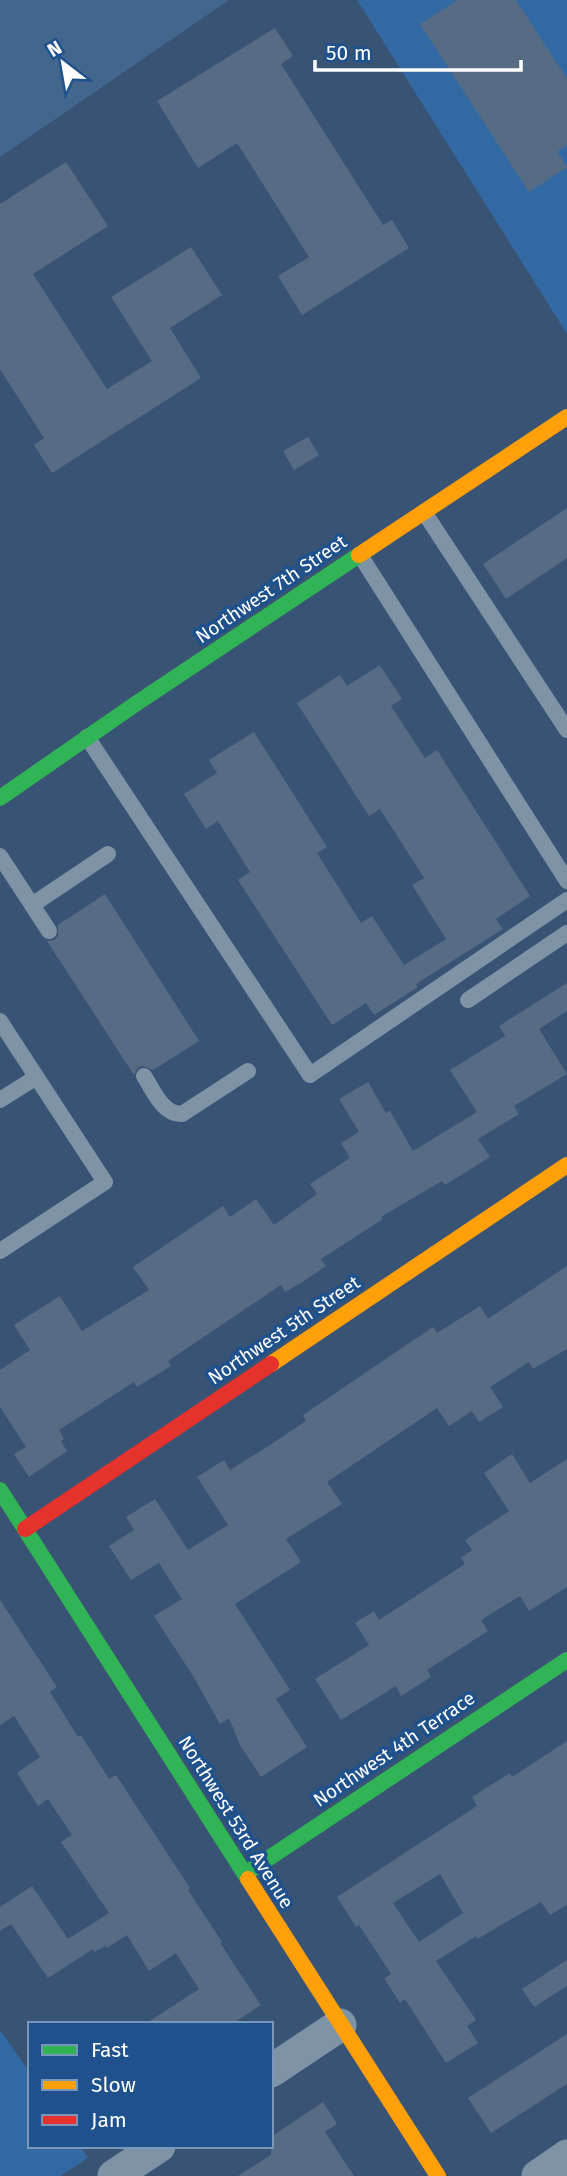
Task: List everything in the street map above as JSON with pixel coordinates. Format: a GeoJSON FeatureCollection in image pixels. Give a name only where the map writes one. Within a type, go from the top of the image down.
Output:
{"type":"FeatureCollection","features":[{"type":"Feature","properties":{"kind":"street","name":"Northwest 7th Street"},"geometry":{"type":"LineString","coordinates":[[0,798],[87,737],[567,417]]}},
{"type":"Feature","properties":{"kind":"street","name":"Northwest 5th Street"},"geometry":{"type":"LineString","coordinates":[[24,1529],[567,1165]]}},
{"type":"Feature","properties":{"kind":"street","name":"Northwest 53rd Avenue"},"geometry":{"type":"LineString","coordinates":[[0,1490],[438,2176]]}},
{"type":"Feature","properties":{"kind":"street","name":"Northwest 4th Terrace"},"geometry":{"type":"LineString","coordinates":[[244,1874],[567,1660]]}},
{"type":"Feature","properties":{"kind":"street"},"geometry":{"type":"LineString","coordinates":[[273,2070],[341,2025]]}},
{"type":"Feature","properties":{"kind":"street"},"geometry":{"type":"LineString","coordinates":[[114,2176],[156,2148]]}},
{"type":"Feature","properties":{"kind":"street"},"geometry":{"type":"LineString","coordinates":[[538,2176],[567,2156]]}},
{"type":"Feature","properties":{"kind":"lane"},"geometry":{"type":"LineString","coordinates":[[424,512],[567,730]]}},
{"type":"Feature","properties":{"kind":"lane"},"geometry":{"type":"LineString","coordinates":[[360,555],[567,881]]}},
{"type":"Feature","properties":{"kind":"lane"},"geometry":{"type":"LineString","coordinates":[[87,737],[310,1076],[567,900]]}},
{"type":"Feature","properties":{"kind":"lane"},"geometry":{"type":"LineString","coordinates":[[32,905],[108,854]]}},
{"type":"Feature","properties":{"kind":"lane"},"geometry":{"type":"LineString","coordinates":[[0,856],[49,931]]}},
{"type":"Feature","properties":{"kind":"lane"},"geometry":{"type":"LineString","coordinates":[[468,1000],[567,933]]}},
{"type":"Feature","properties":{"kind":"lane"},"geometry":{"type":"LineString","coordinates":[[0,1021],[105,1182],[0,1251]]}},
{"type":"Feature","properties":{"kind":"lane"},"geometry":{"type":"LineString","coordinates":[[144,1076],[167,1111],[182,1114],[248,1071]]}},
{"type":"Feature","properties":{"kind":"lane"},"geometry":{"type":"LineString","coordinates":[[0,1100],[35,1077]]}},
{"type":"Feature","properties":{"kind":"shaded area"},"geometry":{"type":"Polygon","coordinates":[[[0,0],[229,0],[0,157],[0,0]]]}},
{"type":"Feature","properties":{"kind":"shaded area"},"geometry":{"type":"Polygon","coordinates":[[[357,0],[567,0],[567,334],[357,0]]]}},
{"type":"Feature","properties":{"kind":"shaded area"},"geometry":{"type":"Polygon","coordinates":[[[0,2030],[28,2070],[28,2148],[81,2148],[88,2158],[60,2176],[0,2176],[0,2030]]]}},
{"type":"Feature","properties":{"kind":"building"},"geometry":{"type":"Polygon","coordinates":[[[458,0],[516,0],[567,79],[567,145],[557,152],[567,167],[529,192],[420,24],[458,0]]]}},
{"type":"Feature","properties":{"kind":"building"},"geometry":{"type":"Polygon","coordinates":[[[275,28],[293,56],[281,64],[383,225],[392,220],[409,248],[302,315],[278,276],[309,257],[237,143],[198,168],[157,101],[275,28]]]}},
{"type":"Feature","properties":{"kind":"building"},"geometry":{"type":"Polygon","coordinates":[[[66,162],[108,226],[33,274],[107,389],[152,361],[111,297],[191,247],[222,295],[170,328],[201,378],[52,473],[34,445],[44,438],[0,369],[0,204],[66,162]]]}},
{"type":"Feature","properties":{"kind":"building"},"geometry":{"type":"Polygon","coordinates":[[[308,437],[319,455],[294,470],[283,451],[308,437]]]}},
{"type":"Feature","properties":{"kind":"building"},"geometry":{"type":"Polygon","coordinates":[[[567,508],[567,558],[506,599],[483,564],[567,508]]]}},
{"type":"Feature","properties":{"kind":"building"},"geometry":{"type":"Polygon","coordinates":[[[380,665],[402,699],[391,706],[425,758],[437,750],[530,896],[496,919],[503,929],[416,984],[418,987],[374,1015],[366,1003],[332,1025],[238,880],[250,872],[218,821],[206,829],[184,794],[217,773],[209,760],[254,732],[327,847],[317,853],[361,923],[372,916],[404,965],[446,939],[412,885],[424,878],[380,809],[369,816],[297,703],[340,675],[347,686],[380,665]]]}},
{"type":"Feature","properties":{"kind":"building"},"geometry":{"type":"Polygon","coordinates":[[[105,894],[199,1041],[153,1070],[138,1067],[134,1075],[47,941],[58,936],[58,925],[105,894]]]}},
{"type":"Feature","properties":{"kind":"building"},"geometry":{"type":"Polygon","coordinates":[[[567,983],[567,1011],[539,1029],[567,1074],[514,1106],[519,1114],[478,1139],[490,1157],[445,1185],[442,1181],[381,1217],[383,1219],[321,1259],[326,1266],[301,1283],[285,1292],[281,1285],[168,1361],[171,1366],[137,1387],[134,1382],[59,1430],[67,1451],[29,1477],[14,1454],[26,1447],[0,1407],[0,1370],[30,1350],[14,1325],[60,1296],[82,1331],[149,1290],[133,1267],[223,1206],[230,1217],[256,1199],[274,1225],[317,1194],[310,1184],[350,1158],[341,1143],[359,1132],[339,1099],[368,1082],[386,1113],[390,1111],[413,1151],[477,1112],[450,1070],[505,1036],[499,1026],[567,983]]]}},
{"type":"Feature","properties":{"kind":"building"},"geometry":{"type":"Polygon","coordinates":[[[567,1266],[567,1349],[533,1369],[529,1362],[490,1387],[503,1407],[479,1422],[472,1411],[449,1426],[437,1408],[327,1482],[342,1504],[286,1539],[301,1562],[235,1604],[290,1690],[276,1699],[307,1747],[261,1777],[240,1745],[229,1718],[220,1724],[154,1616],[182,1599],[159,1563],[131,1580],[109,1546],[134,1530],[126,1517],[155,1499],[188,1550],[228,1525],[197,1477],[224,1460],[230,1470],[270,1445],[306,1421],[303,1415],[433,1327],[437,1333],[480,1306],[488,1319],[567,1266]]]}},
{"type":"Feature","properties":{"kind":"building"},"geometry":{"type":"Polygon","coordinates":[[[512,1454],[530,1483],[567,1459],[567,1587],[529,1611],[520,1596],[481,1620],[488,1631],[427,1670],[431,1677],[401,1696],[396,1686],[341,1720],[315,1679],[369,1645],[355,1623],[374,1611],[379,1620],[465,1564],[461,1558],[472,1550],[465,1540],[509,1511],[484,1473],[512,1454]]]}},
{"type":"Feature","properties":{"kind":"building"},"geometry":{"type":"Polygon","coordinates":[[[0,1600],[57,1687],[50,1692],[78,1737],[81,1735],[109,1779],[116,1775],[190,1888],[188,1890],[222,1942],[220,1943],[261,2005],[235,2022],[148,2022],[199,1989],[176,1953],[149,1971],[127,1935],[107,1948],[105,1946],[95,1952],[93,1949],[48,1978],[11,1924],[0,1931],[0,1907],[32,1886],[68,1939],[109,1913],[61,1842],[72,1835],[48,1799],[38,1806],[17,1773],[40,1757],[14,1716],[0,1725],[0,1600]]]}},
{"type":"Feature","properties":{"kind":"building"},"geometry":{"type":"Polygon","coordinates":[[[567,1741],[567,1905],[550,1915],[541,1902],[477,1939],[476,1936],[436,1961],[476,2020],[467,2026],[478,2043],[446,2063],[405,1999],[400,2003],[384,1978],[391,1974],[337,1897],[477,1806],[472,1797],[510,1773],[512,1777],[567,1741]],[[440,1874],[393,1903],[419,1942],[463,1913],[440,1874]]]}},
{"type":"Feature","properties":{"kind":"building"},"geometry":{"type":"Polygon","coordinates":[[[567,1960],[567,1986],[534,2007],[522,1989],[567,1960]]]}},
{"type":"Feature","properties":{"kind":"building"},"geometry":{"type":"Polygon","coordinates":[[[567,2034],[567,2084],[491,2133],[468,2098],[567,2034]]]}},
{"type":"Feature","properties":{"kind":"building"},"geometry":{"type":"Polygon","coordinates":[[[323,2102],[337,2124],[325,2132],[354,2176],[238,2176],[271,2155],[273,2136],[323,2102]]]}},
{"type":"Feature","properties":{"kind":"traffic: fast"},"geometry":{"type":"LineString","coordinates":[[0,798],[359,555]]}},
{"type":"Feature","properties":{"kind":"traffic: fast"},"geometry":{"type":"LineString","coordinates":[[0,1490],[248,1879]]}},
{"type":"Feature","properties":{"kind":"traffic: fast"},"geometry":{"type":"LineString","coordinates":[[245,1874],[567,1660]]}},
{"type":"Feature","properties":{"kind":"traffic: slow"},"geometry":{"type":"LineString","coordinates":[[359,555],[567,417]]}},
{"type":"Feature","properties":{"kind":"traffic: slow"},"geometry":{"type":"LineString","coordinates":[[271,1364],[567,1165]]}},
{"type":"Feature","properties":{"kind":"traffic: slow"},"geometry":{"type":"LineString","coordinates":[[248,1879],[438,2176]]}},
{"type":"Feature","properties":{"kind":"traffic: jam"},"geometry":{"type":"LineString","coordinates":[[25,1529],[271,1364]]}}]}
